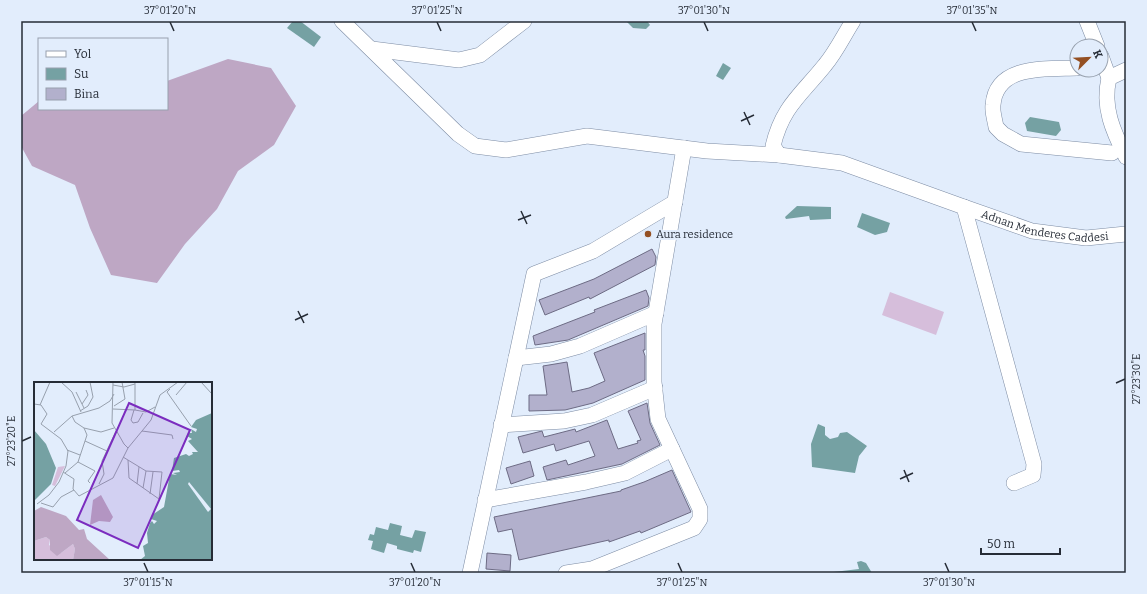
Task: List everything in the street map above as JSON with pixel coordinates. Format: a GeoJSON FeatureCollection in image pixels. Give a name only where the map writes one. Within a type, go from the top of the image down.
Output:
{"type":"FeatureCollection","features":[{"type":"Feature","properties":{"kind":"street","name":"Adnan Menderes Caddesi"},"geometry":{"type":"LineString","coordinates":[[342,21],[458,134],[475,146],[506,150],[587,136],[684,148],[779,155],[842,163],[1032,231],[1086,238],[1126,234]]}},
{"type":"Feature","properties":{"kind":"street"},"geometry":{"type":"LineString","coordinates":[[372,49],[459,60],[480,55],[524,21]]}},
{"type":"Feature","properties":{"kind":"street"},"geometry":{"type":"LineString","coordinates":[[779,155],[773,146],[777,128],[788,108],[826,64],[853,21]]}},
{"type":"Feature","properties":{"kind":"street"},"geometry":{"type":"LineString","coordinates":[[1087,21],[1094,38]]}},
{"type":"Feature","properties":{"kind":"street"},"geometry":{"type":"LineString","coordinates":[[1069,68],[1032,69],[1010,76],[998,87],[993,106],[996,127],[1003,134],[1022,144],[1119,155],[1116,137],[1108,115],[1105,78]]}},
{"type":"Feature","properties":{"kind":"street"},"geometry":{"type":"LineString","coordinates":[[1109,68],[1126,70]]}},
{"type":"Feature","properties":{"kind":"street"},"geometry":{"type":"LineString","coordinates":[[566,573],[592,569],[694,528],[700,519],[700,509],[658,419],[655,388],[654,324],[684,148]]}},
{"type":"Feature","properties":{"kind":"street"},"geometry":{"type":"LineString","coordinates":[[470,573],[534,274],[593,251],[675,202]]}},
{"type":"Feature","properties":{"kind":"street"},"geometry":{"type":"LineString","coordinates":[[964,207],[1034,464],[1033,475],[1014,484]]}},
{"type":"Feature","properties":{"kind":"street"},"geometry":{"type":"LineString","coordinates":[[516,358],[551,354],[580,346],[656,313]]}},
{"type":"Feature","properties":{"kind":"street"},"geometry":{"type":"LineString","coordinates":[[501,425],[564,421],[585,416],[655,388]]}},
{"type":"Feature","properties":{"kind":"street"},"geometry":{"type":"LineString","coordinates":[[485,500],[586,482],[625,473],[672,449]]}},
{"type":"Feature","properties":{"kind":"shaded area"},"geometry":{"type":"Polygon","coordinates":[[[228,59],[271,68],[296,106],[274,145],[238,171],[217,209],[185,244],[157,283],[111,275],[90,228],[75,185],[32,166],[21,146],[21,116],[38,102],[38,110],[168,110],[168,81],[228,59]]]}},
{"type":"Feature","properties":{"kind":"shaded area"},"geometry":{"type":"Polygon","coordinates":[[[890,292],[944,312],[936,335],[882,315],[890,292]]]}},
{"type":"Feature","properties":{"kind":"water"},"geometry":{"type":"Polygon","coordinates":[[[293,21],[300,21],[321,37],[314,47],[287,28],[293,21]]]}},
{"type":"Feature","properties":{"kind":"water"},"geometry":{"type":"Polygon","coordinates":[[[626,21],[647,21],[650,25],[646,29],[633,28],[626,21]]]}},
{"type":"Feature","properties":{"kind":"water"},"geometry":{"type":"Polygon","coordinates":[[[723,63],[731,68],[723,80],[716,76],[723,63]]]}},
{"type":"Feature","properties":{"kind":"water"},"geometry":{"type":"Polygon","coordinates":[[[1030,117],[1059,122],[1061,130],[1056,136],[1027,131],[1025,123],[1030,117]]]}},
{"type":"Feature","properties":{"kind":"water"},"geometry":{"type":"Polygon","coordinates":[[[797,206],[831,207],[831,219],[810,220],[809,216],[786,219],[785,217],[797,206]]]}},
{"type":"Feature","properties":{"kind":"water"},"geometry":{"type":"Polygon","coordinates":[[[862,213],[890,223],[887,232],[875,235],[857,227],[862,213]]]}},
{"type":"Feature","properties":{"kind":"water"},"geometry":{"type":"Polygon","coordinates":[[[818,424],[825,427],[825,435],[830,439],[838,437],[840,433],[847,432],[867,446],[859,456],[855,473],[812,467],[811,444],[818,424]]]}},
{"type":"Feature","properties":{"kind":"water"},"geometry":{"type":"Polygon","coordinates":[[[390,523],[402,526],[400,535],[412,538],[415,530],[426,532],[421,552],[414,550],[413,553],[397,549],[397,546],[387,543],[384,553],[371,549],[373,541],[368,540],[370,534],[374,535],[376,527],[388,530],[390,523]]]}},
{"type":"Feature","properties":{"kind":"water"},"geometry":{"type":"Polygon","coordinates":[[[861,561],[866,563],[872,573],[825,573],[859,569],[857,562],[861,561]]]}},
{"type":"Feature","properties":{"kind":"building"},"geometry":{"type":"Polygon","coordinates":[[[652,249],[656,257],[655,265],[590,299],[589,297],[545,315],[539,300],[594,279],[652,249]]]}},
{"type":"Feature","properties":{"kind":"building"},"geometry":{"type":"Polygon","coordinates":[[[646,290],[649,298],[648,306],[568,340],[535,345],[533,336],[646,290]]]}},
{"type":"Feature","properties":{"kind":"building"},"geometry":{"type":"Polygon","coordinates":[[[645,333],[645,350],[643,350],[645,356],[645,380],[593,403],[565,410],[529,411],[529,395],[547,395],[543,366],[567,362],[572,392],[589,388],[605,381],[594,353],[645,333]]]}},
{"type":"Feature","properties":{"kind":"building"},"geometry":{"type":"Polygon","coordinates":[[[647,403],[650,423],[660,445],[622,464],[547,480],[543,467],[566,460],[568,465],[595,456],[589,441],[556,451],[554,444],[523,453],[518,437],[542,431],[544,437],[575,429],[576,432],[607,420],[618,449],[638,443],[637,441],[641,440],[628,411],[647,403]]]}},
{"type":"Feature","properties":{"kind":"building"},"geometry":{"type":"Polygon","coordinates":[[[530,461],[534,476],[511,484],[506,468],[530,461]]]}},
{"type":"Feature","properties":{"kind":"building"},"geometry":{"type":"Polygon","coordinates":[[[672,470],[691,512],[641,533],[640,531],[609,542],[609,540],[519,560],[512,529],[498,532],[494,517],[621,491],[672,470]]]}},
{"type":"Feature","properties":{"kind":"building"},"geometry":{"type":"Polygon","coordinates":[[[487,553],[511,555],[510,571],[486,569],[487,553]]]}},
{"type":"Feature","properties":{"kind":"place","name":"Aura residence"},"geometry":{"type":"Point","coordinates":[648,234]}}]}
